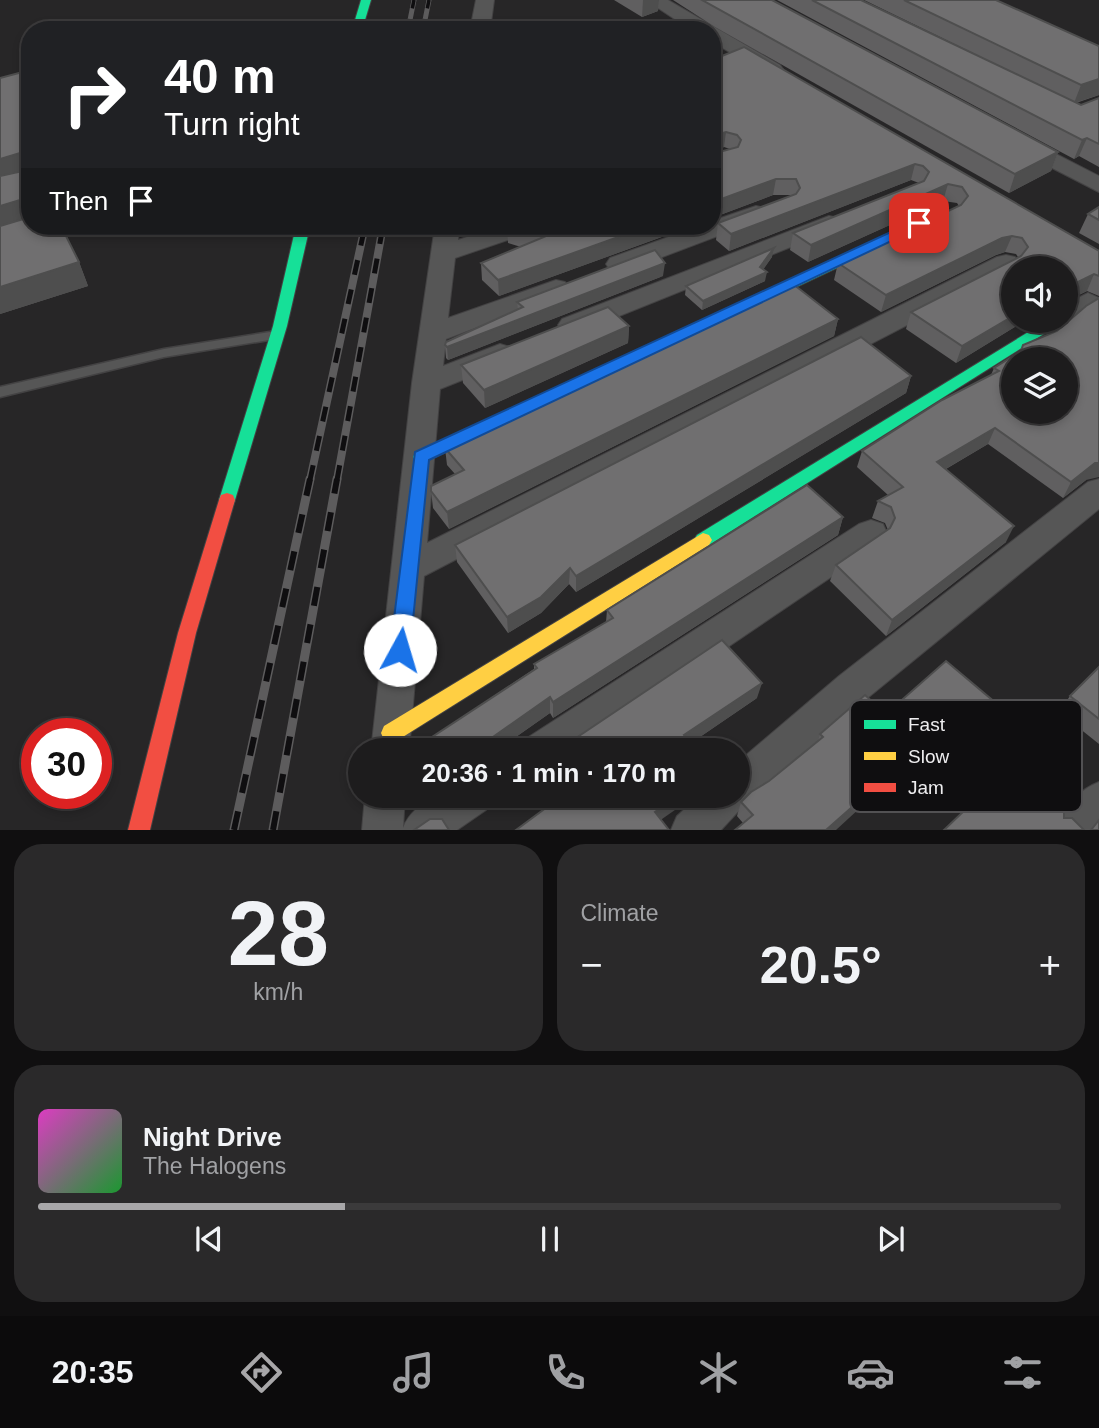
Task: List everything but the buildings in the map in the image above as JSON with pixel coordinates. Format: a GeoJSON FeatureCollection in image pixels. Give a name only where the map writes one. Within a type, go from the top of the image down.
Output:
{"type":"FeatureCollection","features":[{"type":"Feature","properties":{"kind":"street"},"geometry":{"type":"LineString","coordinates":[[360,21],[366,0]]}},
{"type":"Feature","properties":{"kind":"street"},"geometry":{"type":"LineString","coordinates":[[482,21],[485,0]]}},
{"type":"Feature","properties":{"kind":"street"},"geometry":{"type":"LineString","coordinates":[[655,0],[690,21]]}},
{"type":"Feature","properties":{"kind":"street"},"geometry":{"type":"LineString","coordinates":[[721,39],[796,82]]}},
{"type":"Feature","properties":{"kind":"street"},"geometry":{"type":"LineString","coordinates":[[1001,132],[1099,185]]}},
{"type":"Feature","properties":{"kind":"street"},"geometry":{"type":"LineString","coordinates":[[721,226],[783,203]]}},
{"type":"Feature","properties":{"kind":"street"},"geometry":{"type":"LineString","coordinates":[[421,457],[944,212]]}},
{"type":"Feature","properties":{"kind":"street"},"geometry":{"type":"LineString","coordinates":[[553,332],[847,216]]}},
{"type":"Feature","properties":{"kind":"street"},"geometry":{"type":"LineString","coordinates":[[139,830],[187,634],[277,334],[301,235]]}},
{"type":"Feature","properties":{"kind":"street"},"geometry":{"type":"LineString","coordinates":[[390,738],[421,457],[426,383],[445,240],[474,235]]}},
{"type":"Feature","properties":{"kind":"street"},"geometry":{"type":"LineString","coordinates":[[601,271],[697,235]]}},
{"type":"Feature","properties":{"kind":"street"},"geometry":{"type":"LineString","coordinates":[[408,568],[1001,266]]}},
{"type":"Feature","properties":{"kind":"street"},"geometry":{"type":"LineString","coordinates":[[432,334],[575,281]]}},
{"type":"Feature","properties":{"kind":"street"},"geometry":{"type":"LineString","coordinates":[[396,738],[1038,333]]}},
{"type":"Feature","properties":{"kind":"street"},"geometry":{"type":"LineString","coordinates":[[426,383],[528,343]]}},
{"type":"Feature","properties":{"kind":"street"},"geometry":{"type":"LineString","coordinates":[[750,777],[852,688],[1099,491]]}},
{"type":"Feature","properties":{"kind":"street"},"geometry":{"type":"LineString","coordinates":[[561,738],[871,533]]}},
{"type":"Feature","properties":{"kind":"street"},"geometry":{"type":"LineString","coordinates":[[1074,830],[1099,801]]}},
{"type":"Feature","properties":{"kind":"street"},"geometry":{"type":"LineString","coordinates":[[382,830],[384,808]]}},
{"type":"Feature","properties":{"kind":"street"},"geometry":{"type":"LineString","coordinates":[[422,830],[454,808]]}},
{"type":"Feature","properties":{"kind":"street"},"geometry":{"type":"LineString","coordinates":[[691,830],[716,808]]}},
{"type":"Feature","properties":{"kind":"lane"},"geometry":{"type":"LineString","coordinates":[[0,392],[164,353],[277,334]]}},
{"type":"Feature","properties":{"kind":"railway"},"geometry":{"type":"LineString","coordinates":[[410,21],[414,0]]}},
{"type":"Feature","properties":{"kind":"railway"},"geometry":{"type":"LineString","coordinates":[[425,21],[429,0]]}},
{"type":"Feature","properties":{"kind":"railway"},"geometry":{"type":"LineString","coordinates":[[310,480],[363,235]]}},
{"type":"Feature","properties":{"kind":"railway"},"geometry":{"type":"LineString","coordinates":[[337,480],[381,235]]}},
{"type":"Feature","properties":{"kind":"railway"},"geometry":{"type":"LineString","coordinates":[[234,830],[310,479]]}},
{"type":"Feature","properties":{"kind":"railway"},"geometry":{"type":"LineString","coordinates":[[273,830],[337,479]]}},
{"type":"Feature","properties":{"kind":"traffic: fast"},"geometry":{"type":"LineString","coordinates":[[360,21],[366,0]]}},
{"type":"Feature","properties":{"kind":"traffic: fast"},"geometry":{"type":"LineString","coordinates":[[421,457],[944,212]]}},
{"type":"Feature","properties":{"kind":"traffic: fast"},"geometry":{"type":"LineString","coordinates":[[227,500],[280,326],[301,235]]}},
{"type":"Feature","properties":{"kind":"traffic: fast"},"geometry":{"type":"LineString","coordinates":[[703,540],[1038,333]]}},
{"type":"Feature","properties":{"kind":"traffic: slow"},"geometry":{"type":"LineString","coordinates":[[391,733],[703,540]]}},
{"type":"Feature","properties":{"kind":"traffic: jam"},"geometry":{"type":"LineString","coordinates":[[139,830],[187,633],[227,500]]}},
{"type":"Feature","properties":{"kind":"route"},"geometry":{"type":"LineString","coordinates":[[400,650],[421,457],[919,223]]}}]}
